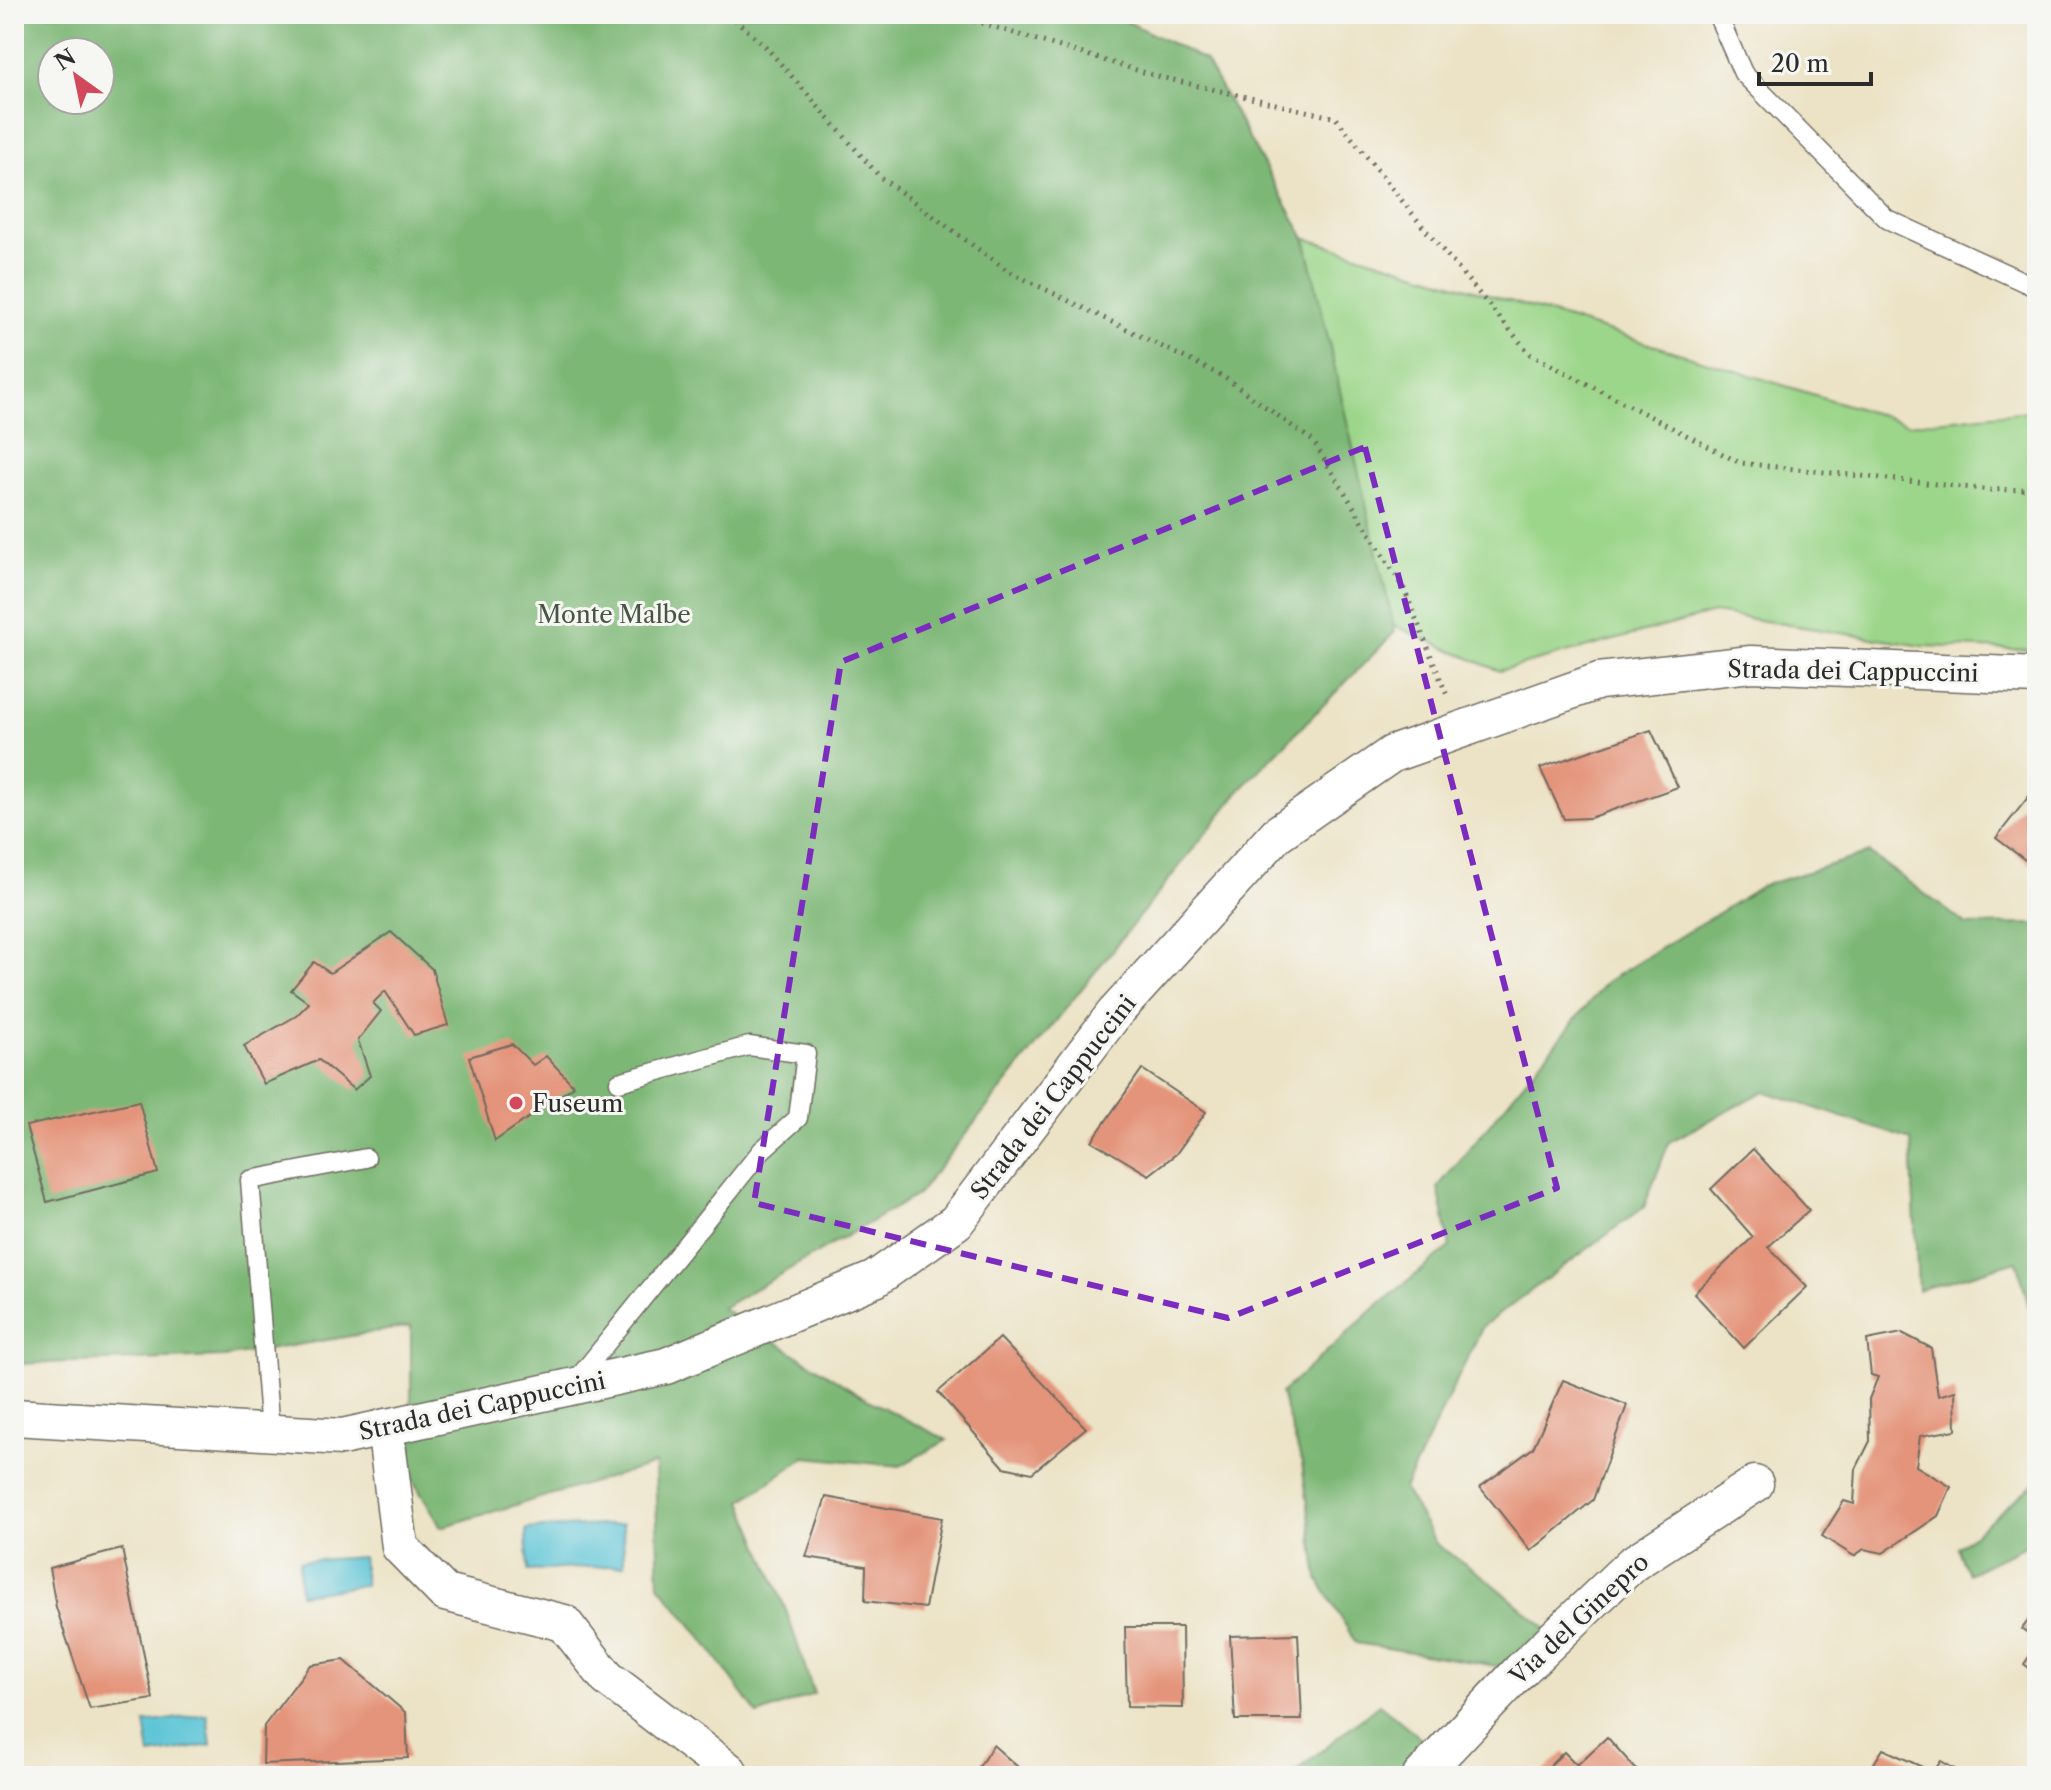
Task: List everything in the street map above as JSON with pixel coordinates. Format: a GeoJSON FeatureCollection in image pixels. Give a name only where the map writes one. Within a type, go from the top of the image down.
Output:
{"type":"FeatureCollection","features":[{"type":"Feature","properties":{"kind":"street","name":"Strada dei Cappuccini"},"geometry":{"type":"LineString","coordinates":[[14,1417],[342,1437],[666,1366],[875,1279],[956,1222],[1114,1014],[1277,834],[1392,754],[1599,681],[1751,664],[2037,676]]}},
{"type":"Feature","properties":{"kind":"street"},"geometry":{"type":"LineString","coordinates":[[385,1427],[400,1547],[445,1593],[564,1623],[607,1678],[729,1771],[731,1776]]}},
{"type":"Feature","properties":{"kind":"street","name":"Via del Ginepro"},"geometry":{"type":"LineString","coordinates":[[1421,1776],[1521,1670],[1632,1564],[1755,1484]]}},
{"type":"Feature","properties":{"kind":"lane"},"geometry":{"type":"LineString","coordinates":[[1717,14],[1743,73],[1887,219],[2037,288]]}},
{"type":"Feature","properties":{"kind":"lane"},"geometry":{"type":"LineString","coordinates":[[571,1387],[762,1150],[798,1118],[806,1054],[749,1046],[619,1082]]}},
{"type":"Feature","properties":{"kind":"lane"},"geometry":{"type":"LineString","coordinates":[[270,1432],[250,1180],[366,1158]]}},
{"type":"Feature","properties":{"kind":"path"},"geometry":{"type":"LineString","coordinates":[[729,14],[765,46],[880,177],[1008,271],[1224,377],[1313,441],[1404,589],[1462,731]]}},
{"type":"Feature","properties":{"kind":"path"},"geometry":{"type":"LineString","coordinates":[[951,14],[1156,76],[1336,118],[1530,354],[1740,463],[1991,490],[2037,489]]}},
{"type":"Feature","properties":{"kind":"highlighted area"},"geometry":{"type":"Polygon","coordinates":[[[1365,447],[1557,1188],[1228,1318],[754,1203],[841,662],[1365,447]]]}},
{"type":"Feature","properties":{"kind":"green space","name":"Monte Malbe"},"geometry":{"type":"Polygon","coordinates":[[[14,14],[1112,14],[1205,60],[1305,238],[1395,632],[1242,788],[917,1195],[722,1308],[870,1401],[947,1440],[900,1466],[805,1457],[742,1501],[787,1613],[814,1694],[758,1715],[659,1585],[655,1464],[441,1527],[411,1477],[411,1326],[224,1357],[14,1364],[14,14]]]}},
{"type":"Feature","properties":{"kind":"green space"},"geometry":{"type":"Polygon","coordinates":[[[1305,238],[1909,424],[2037,410],[2037,650],[1923,646],[1714,613],[1499,671],[1393,625],[1305,238]]]}},
{"type":"Feature","properties":{"kind":"green space"},"geometry":{"type":"Polygon","coordinates":[[[1869,853],[1967,925],[2037,924],[2037,1338],[2017,1261],[1918,1290],[1911,1140],[1764,1091],[1669,1142],[1644,1207],[1483,1326],[1404,1489],[1437,1545],[1486,1578],[1556,1637],[1521,1670],[1356,1643],[1318,1579],[1302,1463],[1281,1393],[1376,1307],[1450,1247],[1438,1187],[1606,982],[1762,886],[1869,853]]]}},
{"type":"Feature","properties":{"kind":"green space"},"geometry":{"type":"Polygon","coordinates":[[[2037,1481],[2037,1540],[1968,1574],[1957,1548],[2037,1481]]]}},
{"type":"Feature","properties":{"kind":"green space"},"geometry":{"type":"Polygon","coordinates":[[[1379,1704],[1468,1776],[1290,1776],[1379,1704]]]}},
{"type":"Feature","properties":{"kind":"water"},"geometry":{"type":"Polygon","coordinates":[[[623,1524],[624,1565],[528,1571],[526,1529],[623,1524]]]}},
{"type":"Feature","properties":{"kind":"water"},"geometry":{"type":"Polygon","coordinates":[[[362,1557],[365,1585],[300,1594],[299,1561],[362,1557]]]}},
{"type":"Feature","properties":{"kind":"water"},"geometry":{"type":"Polygon","coordinates":[[[207,1714],[211,1745],[150,1755],[145,1723],[207,1714]]]}},
{"type":"Feature","properties":{"kind":"building"},"geometry":{"type":"Polygon","coordinates":[[[1651,730],[1678,787],[1590,818],[1564,819],[1540,768],[1651,730]]]}},
{"type":"Feature","properties":{"kind":"building"},"geometry":{"type":"Polygon","coordinates":[[[2037,786],[2037,869],[1996,838],[2037,786]]]}},
{"type":"Feature","properties":{"kind":"building"},"geometry":{"type":"Polygon","coordinates":[[[391,932],[432,969],[448,1025],[414,1035],[385,991],[373,1003],[381,1011],[358,1040],[370,1076],[354,1090],[319,1060],[264,1084],[244,1046],[296,1016],[309,1003],[291,990],[314,962],[330,973],[391,932]]]}},
{"type":"Feature","properties":{"kind":"building"},"geometry":{"type":"Polygon","coordinates":[[[512,1044],[533,1065],[546,1056],[574,1086],[495,1141],[469,1057],[512,1044]]]}},
{"type":"Feature","properties":{"kind":"building"},"geometry":{"type":"Polygon","coordinates":[[[1142,1069],[1206,1112],[1176,1154],[1149,1175],[1092,1141],[1142,1069]]]}},
{"type":"Feature","properties":{"kind":"building"},"geometry":{"type":"Polygon","coordinates":[[[139,1101],[158,1173],[47,1202],[26,1126],[139,1101]]]}},
{"type":"Feature","properties":{"kind":"building"},"geometry":{"type":"Polygon","coordinates":[[[1753,1149],[1809,1210],[1768,1247],[1807,1287],[1744,1348],[1694,1293],[1753,1237],[1711,1189],[1753,1149]]]}},
{"type":"Feature","properties":{"kind":"building"},"geometry":{"type":"Polygon","coordinates":[[[1902,1333],[1931,1348],[1938,1396],[1955,1391],[1956,1430],[1920,1436],[1916,1466],[1951,1487],[1938,1516],[1883,1553],[1864,1549],[1854,1556],[1822,1536],[1844,1501],[1854,1504],[1856,1469],[1870,1441],[1869,1399],[1878,1377],[1871,1375],[1867,1340],[1902,1333]]]}},
{"type":"Feature","properties":{"kind":"building"},"geometry":{"type":"Polygon","coordinates":[[[1000,1338],[1086,1428],[1032,1473],[1004,1467],[938,1392],[1000,1338]]]}},
{"type":"Feature","properties":{"kind":"building"},"geometry":{"type":"Polygon","coordinates":[[[1563,1380],[1627,1405],[1593,1500],[1531,1551],[1480,1487],[1533,1448],[1563,1380]]]}},
{"type":"Feature","properties":{"kind":"building"},"geometry":{"type":"Polygon","coordinates":[[[826,1497],[942,1518],[925,1608],[865,1601],[866,1566],[806,1557],[826,1497]]]}},
{"type":"Feature","properties":{"kind":"building"},"geometry":{"type":"Polygon","coordinates":[[[122,1549],[153,1699],[90,1709],[56,1607],[49,1568],[122,1549]]]}},
{"type":"Feature","properties":{"kind":"building"},"geometry":{"type":"Polygon","coordinates":[[[2037,1608],[2037,1639],[2022,1629],[2037,1608]]]}},
{"type":"Feature","properties":{"kind":"building"},"geometry":{"type":"Polygon","coordinates":[[[1125,1627],[1182,1627],[1183,1708],[1127,1707],[1125,1627]]]}},
{"type":"Feature","properties":{"kind":"building"},"geometry":{"type":"Polygon","coordinates":[[[1298,1634],[1302,1720],[1235,1720],[1230,1636],[1298,1634]]]}},
{"type":"Feature","properties":{"kind":"building"},"geometry":{"type":"Polygon","coordinates":[[[2037,1646],[2037,1674],[2024,1664],[2037,1646]]]}},
{"type":"Feature","properties":{"kind":"building"},"geometry":{"type":"Polygon","coordinates":[[[344,1660],[406,1713],[408,1758],[263,1764],[264,1726],[310,1665],[344,1660]]]}},
{"type":"Feature","properties":{"kind":"building"},"geometry":{"type":"Polygon","coordinates":[[[1607,1737],[1642,1776],[1539,1776],[1564,1752],[1577,1765],[1607,1737]]]}},
{"type":"Feature","properties":{"kind":"building"},"geometry":{"type":"Polygon","coordinates":[[[993,1745],[1028,1776],[973,1776],[993,1745]]]}},
{"type":"Feature","properties":{"kind":"building"},"geometry":{"type":"Polygon","coordinates":[[[1883,1749],[1933,1772],[1941,1761],[1958,1771],[1956,1776],[1866,1776],[1883,1749]]]}},
{"type":"Feature","properties":{"kind":"place","name":"Fuseum"},"geometry":{"type":"Point","coordinates":[516,1103]}}]}
